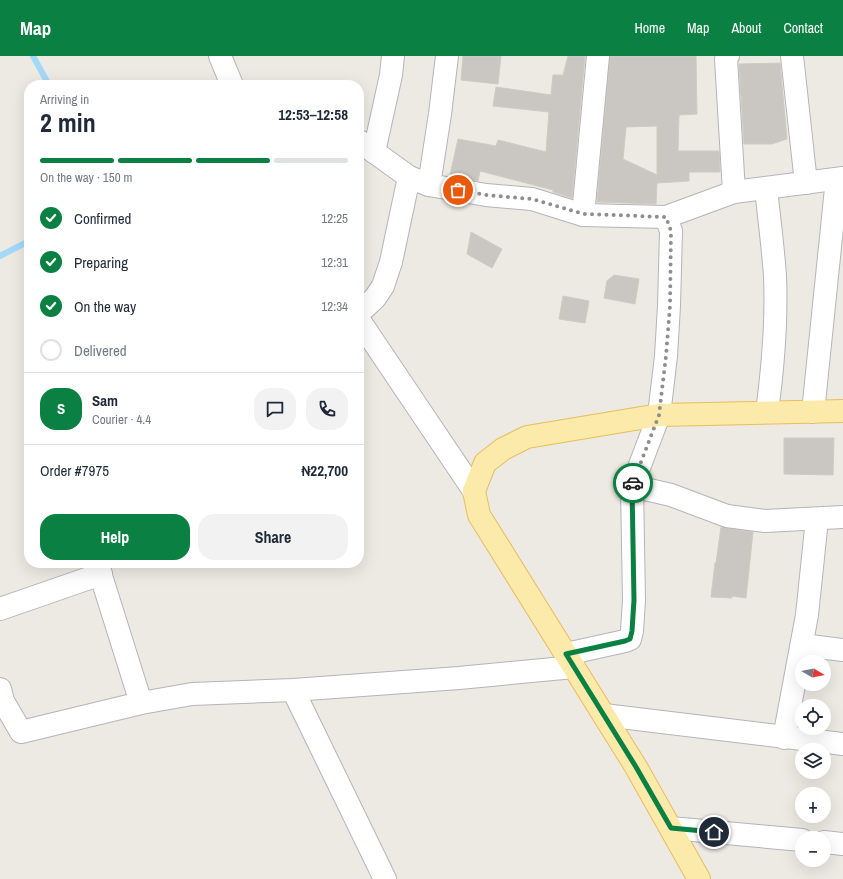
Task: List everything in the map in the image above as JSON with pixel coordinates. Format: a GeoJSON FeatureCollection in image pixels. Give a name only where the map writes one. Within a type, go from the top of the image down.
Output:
{"type":"FeatureCollection","features":[{"type":"Feature","properties":{"kind":"main road"},"geometry":{"type":"LineString","coordinates":[[700,879],[636,767],[479,515],[474,491],[485,463],[504,449],[527,437],[659,415],[843,411]]}},
{"type":"Feature","properties":{"kind":"street"},"geometry":{"type":"LineString","coordinates":[[220,56],[230,80]]}},
{"type":"Feature","properties":{"kind":"street"},"geometry":{"type":"LineString","coordinates":[[393,56],[391,75],[366,147],[409,177],[429,186],[486,195],[532,199],[584,214],[666,217],[734,192],[840,178],[834,284],[813,412]]}},
{"type":"Feature","properties":{"kind":"street"},"geometry":{"type":"LineString","coordinates":[[429,186],[447,56]]}},
{"type":"Feature","properties":{"kind":"street"},"geometry":{"type":"LineString","coordinates":[[584,214],[598,56]]}},
{"type":"Feature","properties":{"kind":"street"},"geometry":{"type":"LineString","coordinates":[[728,56],[726,59],[734,192]]}},
{"type":"Feature","properties":{"kind":"street"},"geometry":{"type":"LineString","coordinates":[[792,56],[806,183]]}},
{"type":"Feature","properties":{"kind":"street"},"geometry":{"type":"LineString","coordinates":[[364,308],[375,298],[383,286],[391,262],[409,177]]}},
{"type":"Feature","properties":{"kind":"street"},"geometry":{"type":"LineString","coordinates":[[766,188],[775,276],[776,317],[773,366],[767,412]]}},
{"type":"Feature","properties":{"kind":"street"},"geometry":{"type":"LineString","coordinates":[[0,689],[3,701],[21,732],[141,703],[192,694],[293,690],[459,678],[570,660],[630,639],[634,600],[632,486],[659,415],[666,356],[670,306],[671,231],[666,217]]}},
{"type":"Feature","properties":{"kind":"street"},"geometry":{"type":"LineString","coordinates":[[365,340],[474,491]]}},
{"type":"Feature","properties":{"kind":"street"},"geometry":{"type":"LineString","coordinates":[[632,486],[672,495],[727,516],[765,520],[843,517]]}},
{"type":"Feature","properties":{"kind":"street"},"geometry":{"type":"LineString","coordinates":[[784,738],[802,645],[811,584],[817,519]]}},
{"type":"Feature","properties":{"kind":"street"},"geometry":{"type":"LineString","coordinates":[[0,609],[99,569],[141,703]]}},
{"type":"Feature","properties":{"kind":"street"},"geometry":{"type":"LineString","coordinates":[[802,645],[843,650]]}},
{"type":"Feature","properties":{"kind":"street"},"geometry":{"type":"LineString","coordinates":[[293,690],[385,879]]}},
{"type":"Feature","properties":{"kind":"street"},"geometry":{"type":"LineString","coordinates":[[604,715],[843,744]]}},
{"type":"Feature","properties":{"kind":"street"},"geometry":{"type":"LineString","coordinates":[[671,828],[795,839]]}},
{"type":"Feature","properties":{"kind":"street"},"geometry":{"type":"LineString","coordinates":[[831,843],[843,844]]}},
{"type":"Feature","properties":{"kind":"building"},"geometry":{"type":"Polygon","coordinates":[[[463,56],[501,56],[498,84],[461,80],[463,56]]]}},
{"type":"Feature","properties":{"kind":"building"},"geometry":{"type":"Polygon","coordinates":[[[568,56],[585,56],[572,198],[553,192],[553,190],[480,171],[478,181],[450,175],[458,139],[496,146],[498,140],[546,152],[549,112],[493,106],[496,87],[551,95],[553,75],[563,75],[568,56]]]}},
{"type":"Feature","properties":{"kind":"building"},"geometry":{"type":"Polygon","coordinates":[[[610,56],[696,56],[697,114],[679,115],[678,151],[719,151],[720,172],[689,172],[689,181],[657,183],[656,204],[597,202],[610,56]],[[657,126],[626,127],[623,159],[657,175],[657,126]]]}},
{"type":"Feature","properties":{"kind":"building"},"geometry":{"type":"Polygon","coordinates":[[[780,63],[787,139],[772,144],[744,144],[739,64],[780,63]]]}},
{"type":"Feature","properties":{"kind":"building"},"geometry":{"type":"Polygon","coordinates":[[[471,232],[502,249],[492,268],[467,254],[471,232]]]}},
{"type":"Feature","properties":{"kind":"building"},"geometry":{"type":"Polygon","coordinates":[[[614,275],[639,279],[635,304],[604,298],[607,281],[614,275]]]}},
{"type":"Feature","properties":{"kind":"building"},"geometry":{"type":"Polygon","coordinates":[[[563,296],[589,301],[585,323],[559,319],[563,296]]]}},
{"type":"Feature","properties":{"kind":"building"},"geometry":{"type":"Polygon","coordinates":[[[784,438],[834,438],[833,475],[784,474],[784,438]]]}},
{"type":"Feature","properties":{"kind":"building"},"geometry":{"type":"Polygon","coordinates":[[[721,527],[753,532],[746,598],[732,596],[732,598],[711,597],[721,527]]]}},
{"type":"Feature","properties":{"kind":"waterway"},"geometry":{"type":"LineString","coordinates":[[33,56],[46,80]]}},
{"type":"Feature","properties":{"kind":"waterway"},"geometry":{"type":"LineString","coordinates":[[0,256],[24,244]]}},
{"type":"Feature","properties":{"kind":"way so far"},"geometry":{"type":"LineString","coordinates":[[458,190],[486,195],[532,199],[584,214],[666,217],[671,231],[670,306],[659,415],[633,483]]}},
{"type":"Feature","properties":{"kind":"route"},"geometry":{"type":"LineString","coordinates":[[633,483],[634,600],[630,639],[566,654],[636,767],[671,828],[714,832]]}}]}
